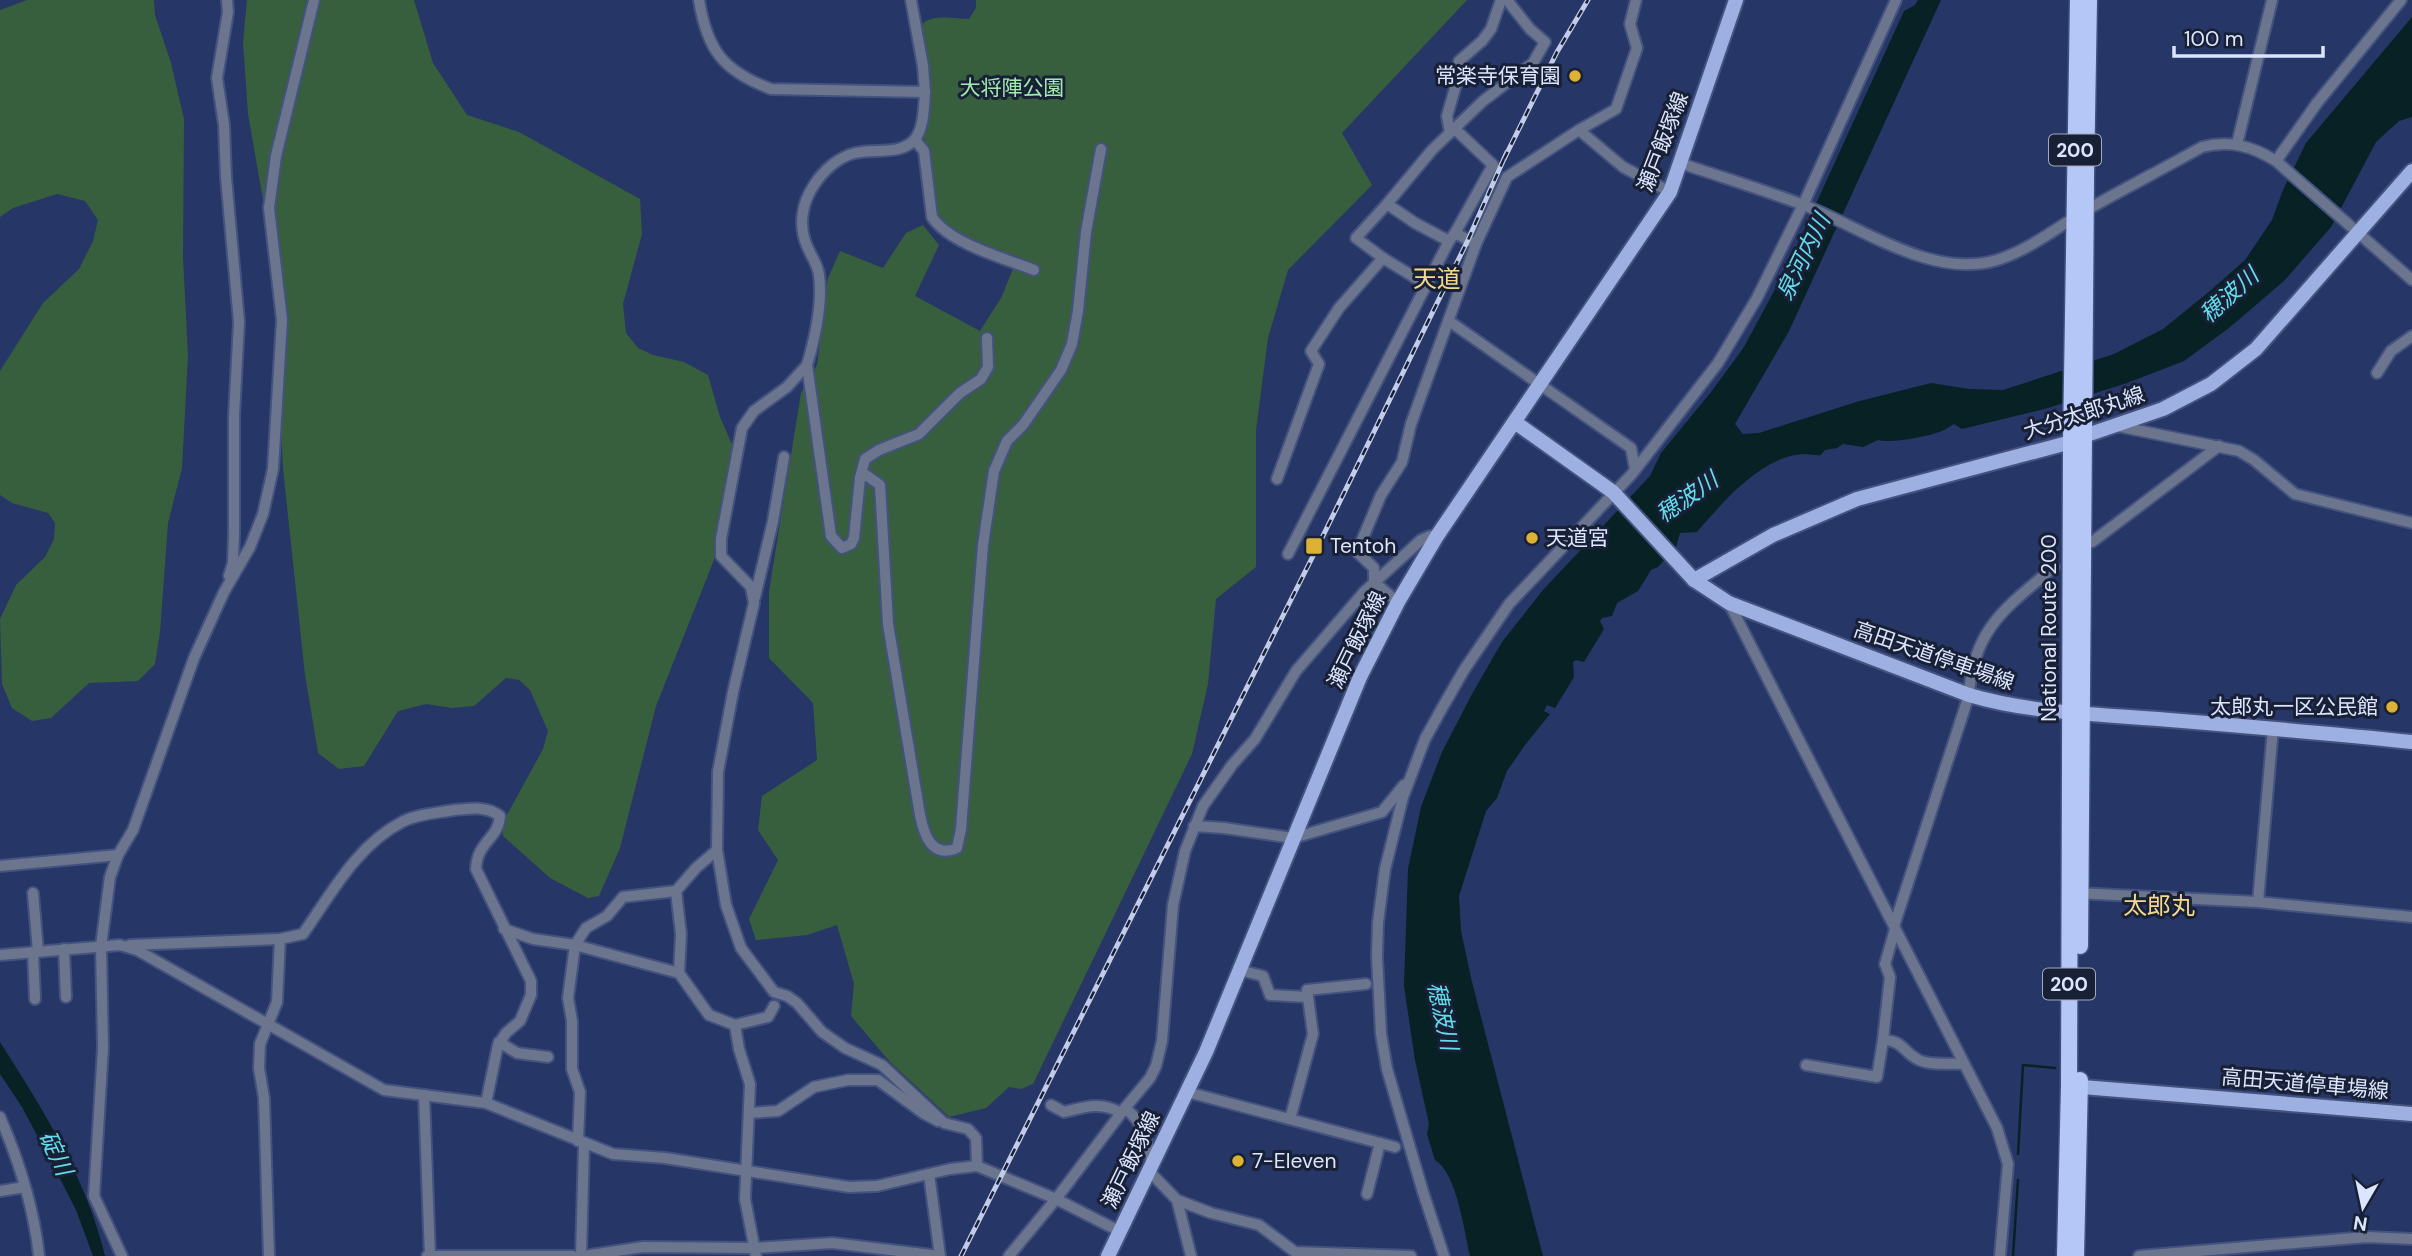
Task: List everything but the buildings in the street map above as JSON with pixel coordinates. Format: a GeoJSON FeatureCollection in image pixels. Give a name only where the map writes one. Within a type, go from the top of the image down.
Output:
{"type":"FeatureCollection","features":[{"type":"Feature","properties":{"kind":"highway","name":"National Route 200"},"geometry":{"type":"LineString","coordinates":[[2077,1256],[2074,1086],[2080,300],[2078,0]]}},
{"type":"Feature","properties":{"kind":"highway","name":"National Route 200"},"geometry":{"type":"LineString","coordinates":[[2079,214],[2089,0]]}},
{"type":"Feature","properties":{"kind":"highway","name":"National Route 200"},"geometry":{"type":"LineString","coordinates":[[2065,1256],[2074,1086]]}},
{"type":"Feature","properties":{"kind":"main road","name":"瀬戸飯塚線"},"geometry":{"type":"LineString","coordinates":[[1108,1256],[1187,1092],[1360,677],[1398,602],[1437,536],[1670,192],[1736,0]]}},
{"type":"Feature","properties":{"kind":"main road","name":"大分太郎丸線"},"geometry":{"type":"LineString","coordinates":[[1692,578],[1773,535],[1857,499],[2078,433],[2117,426],[2164,409],[2211,384],[2256,349],[2356,230],[2412,171]]}},
{"type":"Feature","properties":{"kind":"main road","name":"高田天道停車場線"},"geometry":{"type":"LineString","coordinates":[[1516,423],[1615,494],[1692,578],[1729,603],[1969,695],[2002,705],[2076,713],[2412,742]]}},
{"type":"Feature","properties":{"kind":"main road","name":"高田天道停車場線"},"geometry":{"type":"LineString","coordinates":[[2074,1086],[2412,1114]]}},
{"type":"Feature","properties":{"kind":"street"},"geometry":{"type":"LineString","coordinates":[[224,592],[233,564],[234,416],[239,322],[224,125],[217,78],[228,12],[227,0]]}},
{"type":"Feature","properties":{"kind":"street"},"geometry":{"type":"LineString","coordinates":[[122,1256],[94,1196],[103,1048],[101,946],[110,877],[118,855],[133,830],[194,658],[224,592],[250,547],[263,514],[273,469],[282,320],[269,208],[275,156],[314,0]]}},
{"type":"Feature","properties":{"kind":"street"},"geometry":{"type":"LineString","coordinates":[[699,0],[703,26],[711,44],[730,69],[751,81],[771,89],[925,92]]}},
{"type":"Feature","properties":{"kind":"street"},"geometry":{"type":"LineString","coordinates":[[911,0],[925,92],[919,132],[915,140],[904,147],[856,152],[832,164],[806,199],[802,220],[806,244],[819,272],[814,342],[807,365],[831,536],[842,548],[851,544],[854,538],[860,478],[865,459],[879,450],[919,434],[960,393],[981,379],[988,367],[987,338]]}},
{"type":"Feature","properties":{"kind":"street"},"geometry":{"type":"LineString","coordinates":[[1288,554],[1452,237],[1493,165],[1452,131],[1447,116],[1456,85],[1459,61],[1482,41],[1491,29],[1501,0]]}},
{"type":"Feature","properties":{"kind":"street"},"geometry":{"type":"LineString","coordinates":[[1427,285],[1356,238],[1432,150],[1483,102],[1533,63],[1545,42],[1530,29],[1507,0]]}},
{"type":"Feature","properties":{"kind":"street"},"geometry":{"type":"LineString","coordinates":[[1374,582],[1374,568],[1357,552],[1381,495],[1402,463],[1411,424],[1476,244],[1507,177],[1616,109],[1637,48],[1630,24],[1636,0]]}},
{"type":"Feature","properties":{"kind":"street"},"geometry":{"type":"LineString","coordinates":[[1444,1256],[1387,1069],[1381,1034],[1378,922],[1385,869],[1403,797],[1425,739],[1440,710],[1509,604],[1615,494],[1718,363],[1757,298],[1803,205],[1896,0]]}},
{"type":"Feature","properties":{"kind":"street"},"geometry":{"type":"LineString","coordinates":[[2237,144],[2272,0]]}},
{"type":"Feature","properties":{"kind":"street"},"geometry":{"type":"LineString","coordinates":[[2276,161],[2317,103],[2401,0]]}},
{"type":"Feature","properties":{"kind":"street"},"geometry":{"type":"LineString","coordinates":[[1579,130],[1623,167],[1670,192]]}},
{"type":"Feature","properties":{"kind":"street"},"geometry":{"type":"LineString","coordinates":[[915,140],[924,151],[932,217],[938,226],[967,243],[1034,270]]}},
{"type":"Feature","properties":{"kind":"street"},"geometry":{"type":"LineString","coordinates":[[1680,163],[1803,205],[1921,257],[1972,264],[1996,260],[2044,238],[2079,214],[2202,147],[2237,144],[2259,150],[2276,161],[2412,280]]}},
{"type":"Feature","properties":{"kind":"street"},"geometry":{"type":"LineString","coordinates":[[860,478],[866,475],[880,485],[888,624],[923,834],[936,849],[948,852],[957,848],[961,828],[984,545],[994,471],[1007,441],[1023,425],[1061,370],[1072,344],[1086,232],[1101,149]]}},
{"type":"Feature","properties":{"kind":"street"},"geometry":{"type":"LineString","coordinates":[[1387,204],[1415,223],[1476,244]]}},
{"type":"Feature","properties":{"kind":"street"},"geometry":{"type":"LineString","coordinates":[[1277,479],[1319,363],[1311,351],[1339,308],[1383,258]]}},
{"type":"Feature","properties":{"kind":"street"},"geometry":{"type":"LineString","coordinates":[[1449,321],[1631,448],[1635,469]]}},
{"type":"Feature","properties":{"kind":"street"},"geometry":{"type":"LineString","coordinates":[[2377,373],[2391,351],[2412,336]]}},
{"type":"Feature","properties":{"kind":"street"},"geometry":{"type":"LineString","coordinates":[[754,603],[751,587],[721,556],[721,539],[742,428],[754,411],[787,387],[807,365]]}},
{"type":"Feature","properties":{"kind":"street"},"geometry":{"type":"LineString","coordinates":[[2117,426],[2239,451],[2295,494],[2412,523]]}},
{"type":"Feature","properties":{"kind":"street"},"geometry":{"type":"LineString","coordinates":[[2092,541],[2219,446]]}},
{"type":"Feature","properties":{"kind":"street"},"geometry":{"type":"LineString","coordinates":[[784,457],[773,521],[733,692],[718,772],[717,850],[726,905],[741,948],[774,992],[797,1003],[822,1032],[845,1048],[882,1065],[944,1123]]}},
{"type":"Feature","properties":{"kind":"street"},"geometry":{"type":"LineString","coordinates":[[1009,1256],[1150,1078],[1156,1066],[1162,1041],[1173,905],[1185,851],[1211,793],[1255,739],[1296,671],[1374,582],[1421,540],[1437,536]]}},
{"type":"Feature","properties":{"kind":"street"},"geometry":{"type":"LineString","coordinates":[[1806,1065],[1877,1077],[1890,977],[1885,964],[1894,927],[1988,628],[2002,611],[2054,567]]}},
{"type":"Feature","properties":{"kind":"street"},"geometry":{"type":"LineString","coordinates":[[1374,582],[1398,602]]}},
{"type":"Feature","properties":{"kind":"street"},"geometry":{"type":"LineString","coordinates":[[1729,603],[1997,1128],[2008,1164],[2000,1256]]}},
{"type":"Feature","properties":{"kind":"street"},"geometry":{"type":"LineString","coordinates":[[2258,902],[2273,728]]}},
{"type":"Feature","properties":{"kind":"street"},"geometry":{"type":"LineString","coordinates":[[1194,826],[1293,838],[1382,812],[1412,774]]}},
{"type":"Feature","properties":{"kind":"street"},"geometry":{"type":"LineString","coordinates":[[0,955],[101,946],[281,939],[303,934],[349,868],[372,842],[402,822],[419,816],[478,808],[495,812],[500,816],[499,828],[482,846],[477,856],[476,869],[531,981],[531,995],[520,1021],[499,1042],[485,1103]]}},
{"type":"Feature","properties":{"kind":"street"},"geometry":{"type":"LineString","coordinates":[[717,850],[696,868],[676,891],[624,897],[607,916],[586,928],[575,945],[568,998],[572,1021],[572,1069],[580,1093],[582,1256],[643,1247],[689,1252],[755,1252],[832,1243],[940,1256],[929,1174]]}},
{"type":"Feature","properties":{"kind":"street"},"geometry":{"type":"LineString","coordinates":[[0,866],[118,855]]}},
{"type":"Feature","properties":{"kind":"street"},"geometry":{"type":"LineString","coordinates":[[676,891],[681,934],[679,973],[709,1015],[734,1025],[768,1017],[774,1006]]}},
{"type":"Feature","properties":{"kind":"street"},"geometry":{"type":"LineString","coordinates":[[33,893],[35,999]]}},
{"type":"Feature","properties":{"kind":"street"},"geometry":{"type":"LineString","coordinates":[[2075,893],[2258,902],[2412,917]]}},
{"type":"Feature","properties":{"kind":"street"},"geometry":{"type":"LineString","coordinates":[[504,929],[533,939],[575,945],[679,973]]}},
{"type":"Feature","properties":{"kind":"street"},"geometry":{"type":"LineString","coordinates":[[269,1256],[264,1098],[259,1068],[260,1044],[277,1002],[281,939]]}},
{"type":"Feature","properties":{"kind":"street"},"geometry":{"type":"LineString","coordinates":[[120,945],[137,950],[384,1090],[485,1103],[613,1154],[665,1158],[849,1187],[877,1186],[978,1166],[1056,1199],[1119,1231]]}},
{"type":"Feature","properties":{"kind":"street"},"geometry":{"type":"LineString","coordinates":[[64,949],[66,997]]}},
{"type":"Feature","properties":{"kind":"street"},"geometry":{"type":"LineString","coordinates":[[1239,970],[1263,975],[1270,995],[1308,997]]}},
{"type":"Feature","properties":{"kind":"street"},"geometry":{"type":"LineString","coordinates":[[1290,1119],[1313,1034],[1307,990],[1366,984]]}},
{"type":"Feature","properties":{"kind":"street"},"geometry":{"type":"LineString","coordinates":[[734,1025],[750,1084],[745,1199],[755,1252]]}},
{"type":"Feature","properties":{"kind":"street"},"geometry":{"type":"LineString","coordinates":[[1883,1040],[1902,1045],[1921,1061],[1964,1063]]}},
{"type":"Feature","properties":{"kind":"street"},"geometry":{"type":"LineString","coordinates":[[499,1042],[517,1053],[548,1057]]}},
{"type":"Feature","properties":{"kind":"street"},"geometry":{"type":"LineString","coordinates":[[750,1113],[778,1111],[814,1087],[848,1080],[878,1080],[923,1114],[968,1129],[976,1138],[978,1166]]}},
{"type":"Feature","properties":{"kind":"street"},"geometry":{"type":"LineString","coordinates":[[1187,1092],[1395,1147]]}},
{"type":"Feature","properties":{"kind":"street"},"geometry":{"type":"LineString","coordinates":[[424,1096],[429,1256],[570,1256]]}},
{"type":"Feature","properties":{"kind":"street"},"geometry":{"type":"LineString","coordinates":[[1051,1105],[1064,1112],[1096,1105],[1109,1106],[1123,1110],[1140,1122],[1145,1132],[1151,1168],[1177,1200],[1191,1256]]}},
{"type":"Feature","properties":{"kind":"street"},"geometry":{"type":"LineString","coordinates":[[0,1117],[25,1187],[39,1256]]}},
{"type":"Feature","properties":{"kind":"street"},"geometry":{"type":"LineString","coordinates":[[1367,1194],[1380,1143]]}},
{"type":"Feature","properties":{"kind":"street"},"geometry":{"type":"LineString","coordinates":[[0,1191],[25,1187]]}},
{"type":"Feature","properties":{"kind":"street"},"geometry":{"type":"LineString","coordinates":[[1177,1200],[1211,1213],[1259,1224],[1301,1254],[1411,1256]]}},
{"type":"Feature","properties":{"kind":"street"},"geometry":{"type":"LineString","coordinates":[[2139,1256],[2367,1237],[2412,1239]]}},
{"type":"Feature","properties":{"kind":"street"},"geometry":{"type":"LineString","coordinates":[[831,1256],[832,1243]]}},
{"type":"Feature","properties":{"kind":"green space"},"geometry":{"type":"Polygon","coordinates":[[[27,0],[154,0],[155,15],[171,63],[184,119],[183,257],[188,356],[182,468],[168,523],[155,664],[138,681],[89,683],[51,718],[32,721],[12,708],[2,684],[0,619],[16,585],[45,557],[54,539],[55,523],[48,513],[12,503],[0,495],[0,371],[43,303],[79,269],[93,241],[98,220],[85,201],[57,194],[13,208],[0,217],[0,10],[27,0]]]}},
{"type":"Feature","properties":{"kind":"green space"},"geometry":{"type":"Polygon","coordinates":[[[247,0],[414,0],[433,63],[467,115],[519,132],[640,199],[642,234],[623,304],[626,333],[638,348],[653,355],[684,362],[708,375],[720,417],[738,458],[737,486],[733,512],[656,706],[620,848],[599,896],[588,898],[550,878],[503,836],[502,824],[543,749],[548,731],[530,690],[519,680],[506,678],[474,706],[452,708],[426,704],[398,711],[364,766],[339,769],[318,753],[305,675],[283,469],[272,251],[248,114],[243,42],[247,0]]]}},
{"type":"Feature","properties":{"kind":"green space","name":"大将陣公園"},"geometry":{"type":"Polygon","coordinates":[[[976,0],[1467,0],[1342,133],[1372,185],[1288,270],[1268,338],[1256,430],[1256,567],[1216,599],[1208,684],[1192,754],[1033,1084],[1021,1089],[1009,1087],[986,1108],[949,1117],[890,1062],[851,1016],[854,984],[837,925],[807,935],[756,940],[749,919],[778,860],[758,830],[762,796],[817,760],[813,703],[769,658],[769,591],[801,393],[817,365],[828,278],[840,251],[883,268],[906,233],[923,225],[939,245],[915,296],[980,331],[1001,298],[1017,259],[948,228],[938,218],[931,163],[923,136],[931,77],[919,29],[934,18],[969,19],[976,8],[976,0]]]}},
{"type":"Feature","properties":{"kind":"water"},"geometry":{"type":"Polygon","coordinates":[[[1918,0],[1941,0],[1789,331],[1735,424],[1743,434],[1759,433],[1856,402],[1931,383],[1969,389],[2003,390],[2114,354],[2163,329],[2245,260],[2272,220],[2306,143],[2412,17],[2412,117],[2399,121],[2376,142],[2331,227],[2285,280],[2229,328],[2184,361],[2127,383],[2048,408],[1962,429],[1954,424],[1938,432],[1911,439],[1878,440],[1863,447],[1843,444],[1825,450],[1821,455],[1789,456],[1774,462],[1731,494],[1697,532],[1680,533],[1676,547],[1658,567],[1651,570],[1638,591],[1617,603],[1612,616],[1602,618],[1600,621],[1604,629],[1584,662],[1573,662],[1574,677],[1555,708],[1547,705],[1544,711],[1550,714],[1507,771],[1497,798],[1486,811],[1459,896],[1461,931],[1472,982],[1543,1256],[1470,1256],[1454,1189],[1443,1167],[1435,1160],[1427,1134],[1429,1124],[1415,1060],[1404,986],[1408,869],[1421,807],[1442,752],[1502,642],[1543,590],[1650,476],[1661,453],[1744,347],[1788,265],[1904,11],[1918,0]]]}},
{"type":"Feature","properties":{"kind":"water","name":"碇川"},"geometry":{"type":"Polygon","coordinates":[[[0,1042],[47,1118],[75,1172],[97,1227],[105,1256],[93,1256],[76,1210],[22,1107],[0,1074],[0,1042]]]}},
{"type":"Feature","properties":{"kind":"waterway"},"geometry":{"type":"LineString","coordinates":[[2018,1154],[2023,1065],[2055,1068]]}},
{"type":"Feature","properties":{"kind":"waterway"},"geometry":{"type":"LineString","coordinates":[[2013,1256],[2018,1180]]}},
{"type":"Feature","properties":{"kind":"railway"},"geometry":{"type":"LineString","coordinates":[[1504,159],[1557,52],[1588,0]]}},
{"type":"Feature","properties":{"kind":"railway"},"geometry":{"type":"LineString","coordinates":[[961,1256],[1317,548],[1468,240],[1507,152]]}},
{"type":"Feature","properties":{"kind":"place","name":"常楽寺保育園"},"geometry":{"type":"Point","coordinates":[1575,76]}},
{"type":"Feature","properties":{"kind":"place","name":"天道宮"},"geometry":{"type":"Point","coordinates":[1532,538]}},
{"type":"Feature","properties":{"kind":"place","name":"Tentoh"},"geometry":{"type":"Point","coordinates":[1314,546]}},
{"type":"Feature","properties":{"kind":"place","name":"太郎丸一区公民館"},"geometry":{"type":"Point","coordinates":[2392,707]}},
{"type":"Feature","properties":{"kind":"place","name":"7-Eleven"},"geometry":{"type":"Point","coordinates":[1238,1161]}},
{"type":"Feature","properties":{"kind":"district","name":"天道"},"geometry":{"type":"Point","coordinates":[1437,278]}},
{"type":"Feature","properties":{"kind":"district","name":"太郎丸"},"geometry":{"type":"Point","coordinates":[2159,905]}},
{"type":"Feature","properties":{"kind":"water label","name":"泉河内川"},"geometry":{"type":"Point","coordinates":[1803,257]}},
{"type":"Feature","properties":{"kind":"water label","name":"穂波川"},"geometry":{"type":"Point","coordinates":[2229,295]}},
{"type":"Feature","properties":{"kind":"water label","name":"穂波川"},"geometry":{"type":"Point","coordinates":[1687,497]}},
{"type":"Feature","properties":{"kind":"water label","name":"穂波川"},"geometry":{"type":"Point","coordinates":[1443,1016]}}]}
